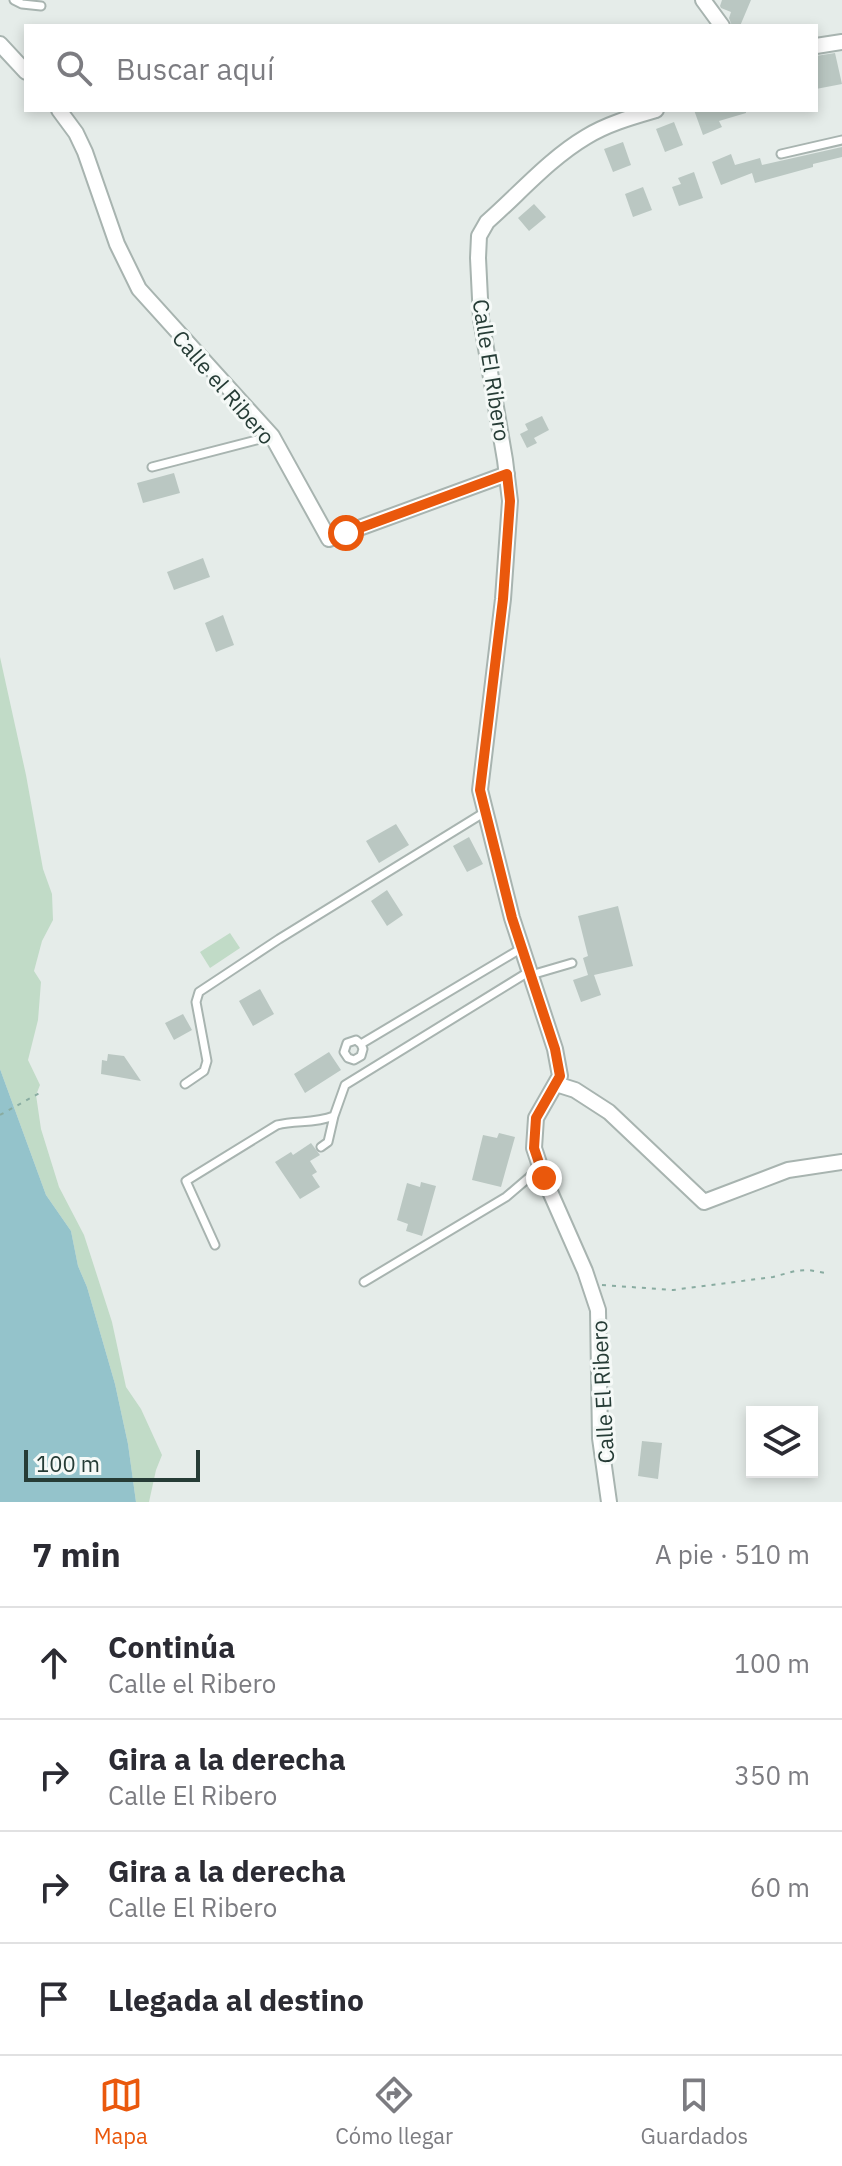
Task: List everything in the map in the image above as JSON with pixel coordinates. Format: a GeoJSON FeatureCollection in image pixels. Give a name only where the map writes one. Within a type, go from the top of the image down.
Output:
{"type":"FeatureCollection","features":[{"type":"Feature","properties":{"kind":"street"},"geometry":{"type":"LineString","coordinates":[[703,0],[721,24]]}},
{"type":"Feature","properties":{"kind":"street"},"geometry":{"type":"LineString","coordinates":[[818,46],[842,42]]}},
{"type":"Feature","properties":{"kind":"street"},"geometry":{"type":"LineString","coordinates":[[0,44],[24,70]]}},
{"type":"Feature","properties":{"kind":"street","name":"Calle el Ribero"},"geometry":{"type":"LineString","coordinates":[[60,112],[85,152],[117,244],[139,289],[272,436],[329,539],[507,474]]}},
{"type":"Feature","properties":{"kind":"street","name":"Calle El Ribero"},"geometry":{"type":"LineString","coordinates":[[609,1502],[600,1438],[598,1310],[534,1148],[536,1118],[560,1076],[555,1049],[512,918],[480,790],[503,599],[510,501],[481,319],[478,258],[479,236],[487,222],[564,152],[601,129],[650,112]]}},
{"type":"Feature","properties":{"kind":"street"},"geometry":{"type":"LineString","coordinates":[[556,1084],[575,1090],[609,1112],[704,1202],[788,1170],[842,1162]]}},
{"type":"Feature","properties":{"kind":"lane"},"geometry":{"type":"LineString","coordinates":[[14,0],[41,6]]}},
{"type":"Feature","properties":{"kind":"lane"},"geometry":{"type":"LineString","coordinates":[[781,154],[842,140]]}},
{"type":"Feature","properties":{"kind":"lane"},"geometry":{"type":"LineString","coordinates":[[152,467],[272,436]]}},
{"type":"Feature","properties":{"kind":"lane"},"geometry":{"type":"LineString","coordinates":[[185,1084],[204,1071],[207,1061],[196,1002],[199,992],[485,812]]}},
{"type":"Feature","properties":{"kind":"lane"},"geometry":{"type":"LineString","coordinates":[[361,1044],[522,948]]}},
{"type":"Feature","properties":{"kind":"lane"},"geometry":{"type":"LineString","coordinates":[[321,1147],[328,1142],[345,1085],[530,973],[572,963]]}},
{"type":"Feature","properties":{"kind":"lane"},"geometry":{"type":"LineString","coordinates":[[215,1245],[186,1181],[277,1125],[309,1123],[334,1116]]}},
{"type":"Feature","properties":{"kind":"lane"},"geometry":{"type":"LineString","coordinates":[[364,1282],[506,1197],[540,1168]]}},
{"type":"Feature","properties":{"kind":"path"},"geometry":{"type":"LineString","coordinates":[[0,1115],[43,1091]]}},
{"type":"Feature","properties":{"kind":"path"},"geometry":{"type":"LineString","coordinates":[[589,1284],[673,1290],[773,1277],[795,1271],[826,1273]]}},
{"type":"Feature","properties":{"kind":"green space"},"geometry":{"type":"Polygon","coordinates":[[[0,657],[43,869],[52,894],[53,920],[42,941],[34,971],[41,982],[38,1020],[28,1060],[40,1085],[36,1095],[41,1129],[59,1187],[84,1235],[112,1322],[126,1387],[141,1409],[162,1455],[149,1502],[136,1502],[115,1384],[78,1266],[71,1231],[46,1195],[0,1069],[0,657]]]}},
{"type":"Feature","properties":{"kind":"green space"},"geometry":{"type":"Polygon","coordinates":[[[230,933],[240,948],[210,968],[200,952],[230,933]]]}},
{"type":"Feature","properties":{"kind":"water"},"geometry":{"type":"Polygon","coordinates":[[[0,1069],[46,1195],[71,1231],[78,1266],[115,1384],[136,1502],[0,1502],[0,1069]]]}},
{"type":"Feature","properties":{"kind":"building"},"geometry":{"type":"Polygon","coordinates":[[[722,0],[751,0],[741,24],[731,24],[731,12],[720,6],[722,0]]]}},
{"type":"Feature","properties":{"kind":"building"},"geometry":{"type":"Polygon","coordinates":[[[835,53],[842,84],[818,89],[818,56],[835,53]]]}},
{"type":"Feature","properties":{"kind":"building"},"geometry":{"type":"Polygon","coordinates":[[[695,112],[746,112],[719,121],[722,127],[703,135],[695,112]]]}},
{"type":"Feature","properties":{"kind":"building"},"geometry":{"type":"Polygon","coordinates":[[[674,122],[683,145],[665,152],[656,129],[674,122]]]}},
{"type":"Feature","properties":{"kind":"building"},"geometry":{"type":"Polygon","coordinates":[[[623,142],[631,165],[613,172],[604,149],[623,142]]]}},
{"type":"Feature","properties":{"kind":"building"},"geometry":{"type":"Polygon","coordinates":[[[842,147],[842,157],[755,183],[752,173],[721,185],[712,162],[731,154],[735,165],[760,158],[762,165],[842,147]]]}},
{"type":"Feature","properties":{"kind":"building"},"geometry":{"type":"Polygon","coordinates":[[[694,172],[703,198],[679,206],[672,187],[681,184],[678,178],[694,172]]]}},
{"type":"Feature","properties":{"kind":"building"},"geometry":{"type":"Polygon","coordinates":[[[643,187],[652,210],[633,217],[625,194],[643,187]]]}},
{"type":"Feature","properties":{"kind":"building"},"geometry":{"type":"Polygon","coordinates":[[[534,204],[546,217],[529,231],[518,218],[534,204]]]}},
{"type":"Feature","properties":{"kind":"building"},"geometry":{"type":"Polygon","coordinates":[[[542,416],[549,430],[534,438],[537,443],[527,448],[520,434],[528,430],[525,424],[542,416]]]}},
{"type":"Feature","properties":{"kind":"building"},"geometry":{"type":"Polygon","coordinates":[[[174,473],[180,493],[143,503],[137,483],[174,473]]]}},
{"type":"Feature","properties":{"kind":"building"},"geometry":{"type":"Polygon","coordinates":[[[203,558],[210,577],[174,590],[167,572],[203,558]]]}},
{"type":"Feature","properties":{"kind":"building"},"geometry":{"type":"Polygon","coordinates":[[[223,615],[234,645],[216,652],[205,623],[223,615]]]}},
{"type":"Feature","properties":{"kind":"building"},"geometry":{"type":"Polygon","coordinates":[[[396,824],[409,845],[379,863],[366,841],[396,824]]]}},
{"type":"Feature","properties":{"kind":"building"},"geometry":{"type":"Polygon","coordinates":[[[469,837],[483,864],[467,872],[453,846],[469,837]]]}},
{"type":"Feature","properties":{"kind":"building"},"geometry":{"type":"Polygon","coordinates":[[[387,890],[403,915],[387,926],[371,901],[387,890]]]}},
{"type":"Feature","properties":{"kind":"building"},"geometry":{"type":"Polygon","coordinates":[[[618,906],[633,966],[594,975],[601,995],[581,1002],[573,980],[588,975],[583,958],[588,956],[578,916],[618,906]]]}},
{"type":"Feature","properties":{"kind":"building"},"geometry":{"type":"Polygon","coordinates":[[[260,989],[274,1014],[253,1026],[239,1001],[260,989]]]}},
{"type":"Feature","properties":{"kind":"building"},"geometry":{"type":"Polygon","coordinates":[[[183,1014],[192,1030],[174,1040],[165,1023],[183,1014]]]}},
{"type":"Feature","properties":{"kind":"building"},"geometry":{"type":"Polygon","coordinates":[[[329,1052],[341,1070],[305,1093],[294,1074],[329,1052]]]}},
{"type":"Feature","properties":{"kind":"building"},"geometry":{"type":"Polygon","coordinates":[[[108,1054],[124,1056],[141,1081],[101,1074],[102,1060],[107,1061],[108,1054]]]}},
{"type":"Feature","properties":{"kind":"building"},"geometry":{"type":"Polygon","coordinates":[[[499,1133],[515,1137],[501,1187],[472,1180],[483,1135],[497,1138],[499,1133]]]}},
{"type":"Feature","properties":{"kind":"building"},"geometry":{"type":"Polygon","coordinates":[[[311,1143],[320,1155],[310,1161],[317,1172],[312,1175],[320,1187],[300,1199],[275,1162],[311,1143]]]}},
{"type":"Feature","properties":{"kind":"building"},"geometry":{"type":"Polygon","coordinates":[[[421,1182],[436,1186],[422,1236],[406,1231],[408,1224],[397,1220],[407,1183],[420,1187],[421,1182]]]}},
{"type":"Feature","properties":{"kind":"building"},"geometry":{"type":"Polygon","coordinates":[[[642,1441],[662,1443],[658,1479],[638,1476],[642,1441]]]}},
{"type":"Feature","properties":{"kind":"route"},"geometry":{"type":"LineString","coordinates":[[346,533],[507,474],[510,501],[503,599],[480,790],[512,918],[555,1049],[560,1076],[536,1118],[534,1148],[544,1178]]}}]}
